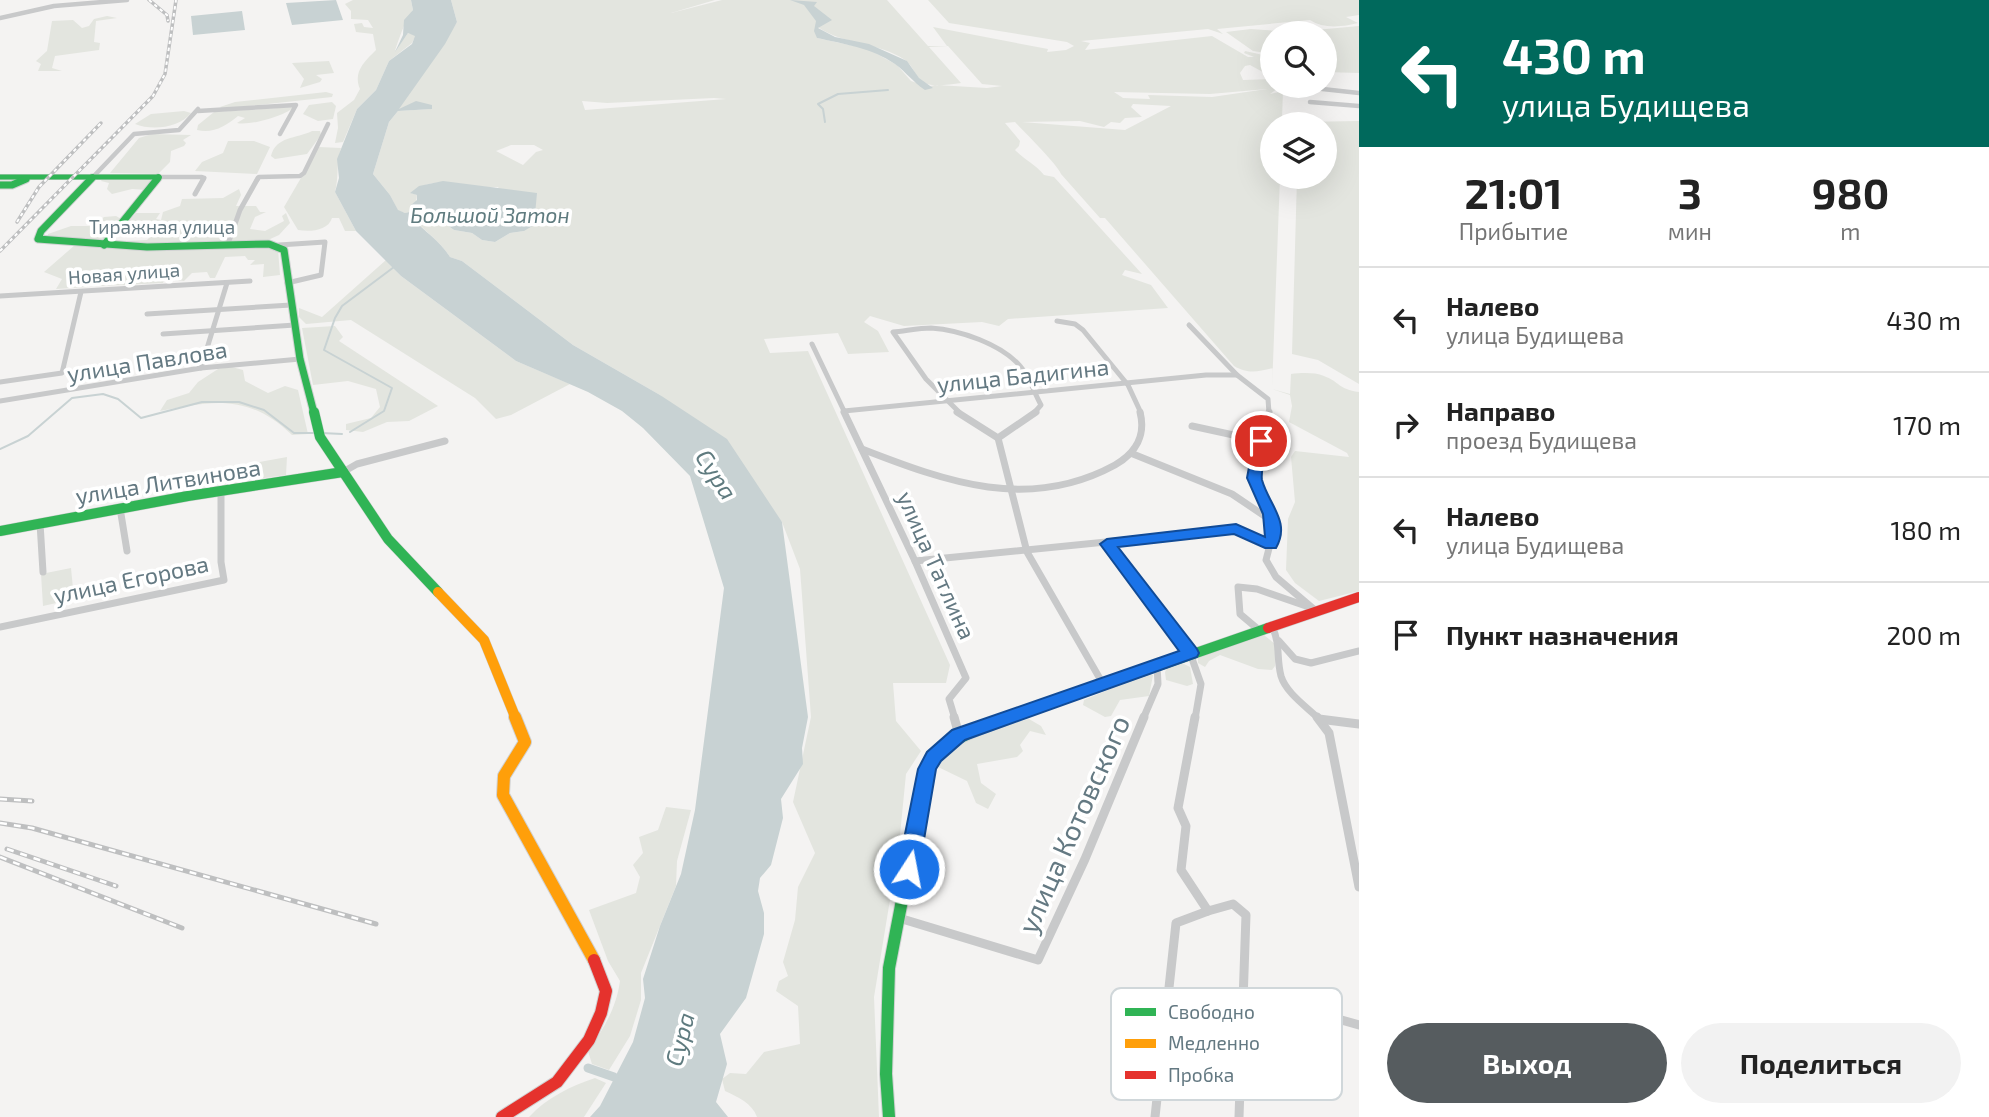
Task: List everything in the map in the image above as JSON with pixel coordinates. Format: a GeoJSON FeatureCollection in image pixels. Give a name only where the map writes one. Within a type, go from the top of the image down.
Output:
{"type":"FeatureCollection","features":[{"type":"Feature","properties":{"kind":"main road"},"geometry":{"type":"LineString","coordinates":[[0,177],[17,180]]}},
{"type":"Feature","properties":{"kind":"main road"},"geometry":{"type":"LineString","coordinates":[[0,185],[40,177],[159,177]]}},
{"type":"Feature","properties":{"kind":"main road","name":"Тиражная улица"},"geometry":{"type":"LineString","coordinates":[[93,177],[41,231],[38,239],[104,245],[184,247],[228,244],[282,247]]}},
{"type":"Feature","properties":{"kind":"main road"},"geometry":{"type":"LineString","coordinates":[[104,245],[159,177]]}},
{"type":"Feature","properties":{"kind":"main road"},"geometry":{"type":"LineString","coordinates":[[282,247],[300,359],[316,428],[388,539],[484,640],[525,743],[504,776],[503,795],[597,965],[606,991],[601,1013],[566,1073],[543,1092],[502,1117]]}},
{"type":"Feature","properties":{"kind":"main road","name":"улица Литвинова"},"geometry":{"type":"LineString","coordinates":[[0,531],[120,508],[343,472]]}},
{"type":"Feature","properties":{"kind":"main road"},"geometry":{"type":"LineString","coordinates":[[889,1117],[886,1074],[889,968],[927,769],[934,757],[959,735],[1157,664],[1359,597]]}},
{"type":"Feature","properties":{"kind":"street"},"geometry":{"type":"LineString","coordinates":[[0,18],[54,6],[127,0]]}},
{"type":"Feature","properties":{"kind":"street"},"geometry":{"type":"LineString","coordinates":[[1337,91],[1359,93]]}},
{"type":"Feature","properties":{"kind":"street"},"geometry":{"type":"LineString","coordinates":[[1310,102],[1359,106]]}},
{"type":"Feature","properties":{"kind":"street"},"geometry":{"type":"LineString","coordinates":[[93,177],[134,134],[180,130],[198,110],[296,105],[280,134]]}},
{"type":"Feature","properties":{"kind":"street"},"geometry":{"type":"LineString","coordinates":[[228,244],[240,209],[259,177],[300,176],[304,173],[328,124]]}},
{"type":"Feature","properties":{"kind":"street"},"geometry":{"type":"LineString","coordinates":[[159,177],[204,178],[195,194]]}},
{"type":"Feature","properties":{"kind":"street"},"geometry":{"type":"LineString","coordinates":[[282,247],[326,242],[321,275],[286,283]]}},
{"type":"Feature","properties":{"kind":"street","name":"Новая улица"},"geometry":{"type":"LineString","coordinates":[[0,296],[250,281]]}},
{"type":"Feature","properties":{"kind":"street"},"geometry":{"type":"LineString","coordinates":[[201,369],[227,283]]}},
{"type":"Feature","properties":{"kind":"street"},"geometry":{"type":"LineString","coordinates":[[0,382],[62,373],[82,292]]}},
{"type":"Feature","properties":{"kind":"street"},"geometry":{"type":"LineString","coordinates":[[147,314],[291,305]]}},
{"type":"Feature","properties":{"kind":"street"},"geometry":{"type":"LineString","coordinates":[[862,449],[919,472],[962,485],[1012,492],[1058,488],[1103,475],[1133,453],[1144,425],[1125,383],[1083,330],[1075,324],[1057,321]]}},
{"type":"Feature","properties":{"kind":"street"},"geometry":{"type":"LineString","coordinates":[[163,334],[295,325]]}},
{"type":"Feature","properties":{"kind":"street"},"geometry":{"type":"LineString","coordinates":[[1189,325],[1237,375],[1268,399],[1269,412],[1254,478],[1275,532],[1266,560],[1276,577],[1316,611]]}},
{"type":"Feature","properties":{"kind":"street"},"geometry":{"type":"LineString","coordinates":[[998,438],[1032,416],[1041,405],[1019,366],[1002,349],[942,329],[893,332],[915,367],[943,400],[971,425],[998,438],[1027,552],[1103,684]]}},
{"type":"Feature","properties":{"kind":"street","name":"улица Татлина"},"geometry":{"type":"LineString","coordinates":[[812,344],[915,561],[966,678],[949,699],[959,735]]}},
{"type":"Feature","properties":{"kind":"street","name":"улица Павлова"},"geometry":{"type":"LineString","coordinates":[[0,401],[201,369],[300,359]]}},
{"type":"Feature","properties":{"kind":"street","name":"улица Бадигина"},"geometry":{"type":"LineString","coordinates":[[844,411],[1206,375],[1237,375]]}},
{"type":"Feature","properties":{"kind":"street"},"geometry":{"type":"LineString","coordinates":[[1192,426],[1261,441]]}},
{"type":"Feature","properties":{"kind":"street"},"geometry":{"type":"LineString","coordinates":[[343,472],[357,464],[445,441]]}},
{"type":"Feature","properties":{"kind":"street"},"geometry":{"type":"LineString","coordinates":[[1133,453],[1232,494],[1272,521]]}},
{"type":"Feature","properties":{"kind":"street","name":"улица Егорова"},"geometry":{"type":"LineString","coordinates":[[0,627],[224,580],[221,562],[221,491]]}},
{"type":"Feature","properties":{"kind":"street"},"geometry":{"type":"LineString","coordinates":[[120,508],[127,551]]}},
{"type":"Feature","properties":{"kind":"street"},"geometry":{"type":"LineString","coordinates":[[40,523],[43,572]]}},
{"type":"Feature","properties":{"kind":"street"},"geometry":{"type":"LineString","coordinates":[[915,561],[1027,552],[1236,529],[1270,545]]}},
{"type":"Feature","properties":{"kind":"street"},"geometry":{"type":"LineString","coordinates":[[1107,544],[1191,653],[1201,684],[1178,808],[1186,826],[1181,870],[1208,911]]}},
{"type":"Feature","properties":{"kind":"street"},"geometry":{"type":"LineString","coordinates":[[1259,630],[1240,614],[1238,587],[1257,589],[1316,611]]}},
{"type":"Feature","properties":{"kind":"street"},"geometry":{"type":"LineString","coordinates":[[1272,625],[1279,641],[1296,659],[1311,663],[1359,651]]}},
{"type":"Feature","properties":{"kind":"street"},"geometry":{"type":"LineString","coordinates":[[1279,641],[1281,675],[1286,686],[1320,719],[1329,733],[1359,887]]}},
{"type":"Feature","properties":{"kind":"street","name":"улица Котовского"},"geometry":{"type":"LineString","coordinates":[[899,918],[1038,960],[1085,859],[1158,684],[1157,664]]}},
{"type":"Feature","properties":{"kind":"street"},"geometry":{"type":"LineString","coordinates":[[1320,719],[1359,724]]}},
{"type":"Feature","properties":{"kind":"street"},"geometry":{"type":"LineString","coordinates":[[1169,988],[1177,923],[1233,904],[1245,915],[1242,988]]}},
{"type":"Feature","properties":{"kind":"street"},"geometry":{"type":"LineString","coordinates":[[1342,1020],[1359,1025]]}},
{"type":"Feature","properties":{"kind":"shaded area"},"geometry":{"type":"Polygon","coordinates":[[[353,0],[411,0],[413,10],[395,51],[408,33],[416,35],[412,43],[389,61],[376,90],[357,109],[343,142],[335,143],[337,113],[354,100],[360,89],[359,72],[376,50],[373,34],[356,32],[354,24],[362,23],[364,27],[373,28],[368,20],[351,19],[351,11],[345,4],[353,0]]]}},
{"type":"Feature","properties":{"kind":"shaded area"},"geometry":{"type":"Polygon","coordinates":[[[451,0],[715,0],[671,13],[722,0],[887,0],[928,46],[947,46],[933,27],[1048,49],[1047,52],[1066,50],[1074,46],[1067,42],[949,23],[928,0],[1359,0],[1359,15],[1346,17],[1358,23],[1346,25],[1337,26],[1337,21],[1260,21],[1260,25],[1217,29],[1223,34],[1208,29],[1081,41],[1090,43],[1085,50],[1212,36],[1248,57],[1254,57],[1244,53],[1245,51],[1260,54],[1260,70],[1250,65],[1245,66],[1240,73],[1243,80],[1260,79],[1260,90],[1210,94],[1114,92],[1123,98],[1150,99],[1148,95],[1212,97],[1260,90],[1260,98],[1283,98],[1282,112],[1260,112],[1260,189],[1280,189],[1273,368],[1253,372],[1234,366],[1105,218],[1100,218],[1015,122],[1005,123],[1020,141],[1015,150],[1044,175],[1054,177],[1142,274],[1125,270],[1122,275],[1151,285],[1168,308],[1008,319],[999,326],[982,322],[904,326],[870,316],[864,322],[878,331],[889,352],[848,354],[838,333],[764,339],[770,353],[808,351],[950,665],[946,683],[893,683],[896,721],[921,751],[906,774],[899,845],[874,997],[879,1117],[757,1117],[748,1104],[725,1091],[722,1079],[730,1073],[746,1074],[764,1052],[800,1044],[798,1006],[776,991],[779,981],[788,976],[783,962],[795,920],[798,887],[815,853],[793,802],[811,717],[800,569],[782,522],[660,395],[573,345],[462,261],[450,257],[412,217],[432,214],[454,230],[472,233],[482,240],[495,242],[510,233],[524,231],[498,187],[431,183],[411,193],[417,195],[415,211],[398,211],[390,195],[373,174],[389,122],[398,111],[431,109],[398,109],[457,22],[451,0]],[[818,27],[817,38],[868,49],[897,65],[911,81],[932,88],[930,86],[935,85],[923,82],[905,60],[895,54],[838,37],[818,27]],[[948,46],[929,47],[961,83],[940,85],[987,88],[1002,86],[982,84],[948,46]],[[726,99],[607,103],[582,101],[585,110],[726,99]],[[1133,104],[1131,107],[1142,117],[1125,118],[1120,123],[1111,122],[1104,127],[1080,121],[1022,122],[1125,130],[1171,106],[1133,104]],[[511,145],[496,151],[523,165],[536,152],[543,150],[534,145],[511,145]]]}},
{"type":"Feature","properties":{"kind":"shaded area"},"geometry":{"type":"Polygon","coordinates":[[[107,16],[117,18],[96,21],[94,42],[100,43],[99,50],[55,56],[52,68],[62,71],[38,71],[41,64],[36,61],[47,51],[52,21],[73,20],[82,28],[89,26],[94,19],[107,16]]]}},
{"type":"Feature","properties":{"kind":"shaded area"},"geometry":{"type":"Polygon","coordinates":[[[1359,26],[1359,73],[1337,72],[1337,28],[1359,26]]]}},
{"type":"Feature","properties":{"kind":"shaded area"},"geometry":{"type":"Polygon","coordinates":[[[1260,30],[1260,52],[1253,51],[1226,32],[1260,30]]]}},
{"type":"Feature","properties":{"kind":"shaded area"},"geometry":{"type":"Polygon","coordinates":[[[329,61],[334,73],[316,75],[322,79],[320,82],[300,88],[304,79],[292,63],[329,61]]]}},
{"type":"Feature","properties":{"kind":"shaded area"},"geometry":{"type":"Polygon","coordinates":[[[326,92],[333,94],[332,97],[222,109],[220,107],[235,102],[326,92]]]}},
{"type":"Feature","properties":{"kind":"shaded area"},"geometry":{"type":"Polygon","coordinates":[[[332,102],[336,106],[333,119],[318,121],[303,114],[309,105],[332,102]]]}},
{"type":"Feature","properties":{"kind":"shaded area"},"geometry":{"type":"Polygon","coordinates":[[[294,107],[283,114],[258,122],[237,123],[245,118],[238,116],[219,128],[197,130],[198,125],[214,112],[294,107]]]}},
{"type":"Feature","properties":{"kind":"shaded area"},"geometry":{"type":"Polygon","coordinates":[[[184,111],[191,113],[180,122],[165,127],[135,124],[151,114],[184,111]]]}},
{"type":"Feature","properties":{"kind":"shaded area"},"geometry":{"type":"Polygon","coordinates":[[[1337,121],[1359,121],[1359,384],[1318,360],[1292,354],[1297,189],[1337,189],[1337,121]]]}},
{"type":"Feature","properties":{"kind":"shaded area"},"geometry":{"type":"Polygon","coordinates":[[[320,131],[321,135],[307,154],[275,159],[271,156],[282,141],[320,131]]]}},
{"type":"Feature","properties":{"kind":"shaded area"},"geometry":{"type":"Polygon","coordinates":[[[152,134],[191,135],[183,140],[186,143],[184,146],[171,151],[170,162],[158,174],[110,173],[139,138],[152,134]]]}},
{"type":"Feature","properties":{"kind":"shaded area"},"geometry":{"type":"Polygon","coordinates":[[[228,141],[254,141],[270,147],[257,174],[195,171],[202,162],[223,153],[228,141]]]}},
{"type":"Feature","properties":{"kind":"shaded area"},"geometry":{"type":"Polygon","coordinates":[[[319,147],[341,148],[335,192],[356,231],[345,231],[339,218],[332,218],[327,226],[318,230],[298,230],[284,207],[319,147]]]}},
{"type":"Feature","properties":{"kind":"shaded area"},"geometry":{"type":"Polygon","coordinates":[[[103,178],[153,178],[155,181],[147,190],[132,189],[112,194],[107,189],[109,183],[101,181],[103,178]]]}},
{"type":"Feature","properties":{"kind":"shaded area"},"geometry":{"type":"Polygon","coordinates":[[[239,189],[241,195],[236,206],[256,206],[260,212],[266,212],[255,217],[250,229],[265,231],[284,221],[282,216],[286,213],[290,223],[279,235],[268,240],[187,245],[119,244],[124,241],[147,240],[151,236],[168,236],[175,224],[145,224],[129,232],[120,231],[136,213],[160,213],[156,219],[161,220],[163,212],[180,206],[182,199],[223,198],[239,189]]]}},
{"type":"Feature","properties":{"kind":"shaded area"},"geometry":{"type":"Polygon","coordinates":[[[116,216],[123,220],[104,240],[92,242],[47,239],[48,234],[71,226],[94,226],[104,217],[116,216]]]}},
{"type":"Feature","properties":{"kind":"shaded area"},"geometry":{"type":"Polygon","coordinates":[[[75,245],[264,246],[278,249],[280,275],[263,277],[264,264],[250,265],[255,260],[248,260],[245,256],[225,257],[215,278],[210,278],[207,272],[192,273],[184,281],[165,278],[163,283],[100,286],[111,277],[100,273],[89,274],[85,283],[88,287],[56,289],[62,279],[44,272],[75,245]]]}},
{"type":"Feature","properties":{"kind":"shaded area"},"geometry":{"type":"Polygon","coordinates":[[[386,260],[401,276],[516,361],[570,384],[511,415],[496,419],[475,398],[351,320],[306,324],[299,317],[299,308],[322,317],[386,260]]]}},
{"type":"Feature","properties":{"kind":"shaded area"},"geometry":{"type":"Polygon","coordinates":[[[335,326],[343,337],[339,341],[438,406],[409,421],[387,422],[363,432],[346,430],[346,424],[371,418],[380,407],[376,389],[348,381],[313,385],[302,328],[335,326]]]}},
{"type":"Feature","properties":{"kind":"shaded area"},"geometry":{"type":"Polygon","coordinates":[[[232,367],[243,370],[245,381],[268,393],[285,386],[298,390],[308,434],[292,435],[261,412],[246,406],[214,403],[160,411],[167,400],[189,393],[198,382],[218,369],[232,367]]]}},
{"type":"Feature","properties":{"kind":"shaded area"},"geometry":{"type":"Polygon","coordinates":[[[1303,373],[1324,376],[1347,389],[1359,392],[1359,591],[1319,601],[1295,583],[1286,570],[1288,519],[1295,502],[1291,457],[1295,451],[1349,457],[1347,453],[1289,422],[1292,406],[1290,395],[1272,389],[1290,394],[1291,374],[1303,373]]]}},
{"type":"Feature","properties":{"kind":"shaded area"},"geometry":{"type":"Polygon","coordinates":[[[287,457],[286,475],[196,488],[195,474],[287,457]]]}},
{"type":"Feature","properties":{"kind":"shaded area"},"geometry":{"type":"Polygon","coordinates":[[[71,568],[74,599],[43,606],[41,574],[71,568]]]}},
{"type":"Feature","properties":{"kind":"shaded area"},"geometry":{"type":"Polygon","coordinates":[[[1264,635],[1275,644],[1275,666],[1272,670],[1258,669],[1220,655],[1209,661],[1205,667],[1198,663],[1198,657],[1264,635]]]}},
{"type":"Feature","properties":{"kind":"shaded area"},"geometry":{"type":"Polygon","coordinates":[[[1182,663],[1190,667],[1193,684],[1187,686],[1166,680],[1165,672],[1168,666],[1182,663]]]}},
{"type":"Feature","properties":{"kind":"shaded area"},"geometry":{"type":"Polygon","coordinates":[[[1148,673],[1153,675],[1149,696],[1120,700],[1111,716],[1105,717],[1083,705],[1084,700],[1148,673]]]}},
{"type":"Feature","properties":{"kind":"shaded area"},"geometry":{"type":"Polygon","coordinates":[[[1029,719],[1041,726],[1046,735],[1030,731],[1020,745],[1023,751],[1017,757],[977,764],[981,783],[996,794],[988,809],[976,803],[967,781],[934,765],[942,755],[964,740],[990,729],[1029,719]]]}},
{"type":"Feature","properties":{"kind":"shaded area"},"geometry":{"type":"Polygon","coordinates":[[[666,807],[691,810],[677,861],[676,886],[641,973],[641,1000],[630,1036],[609,1070],[592,1064],[588,1051],[616,1001],[620,981],[608,961],[589,910],[636,893],[640,877],[633,865],[643,853],[639,837],[658,830],[666,807]]]}},
{"type":"Feature","properties":{"kind":"shaded area"},"geometry":{"type":"Polygon","coordinates":[[[595,1078],[606,1083],[584,1117],[529,1117],[559,1093],[595,1078]]]}},
{"type":"Feature","properties":{"kind":"water"},"geometry":{"type":"Polygon","coordinates":[[[336,0],[343,20],[292,25],[286,3],[336,0]]]}},
{"type":"Feature","properties":{"kind":"water"},"geometry":{"type":"Polygon","coordinates":[[[411,0],[451,0],[457,22],[445,44],[399,109],[416,101],[432,105],[432,109],[398,111],[389,122],[373,174],[398,210],[405,213],[414,211],[411,205],[417,200],[417,195],[410,193],[419,186],[443,181],[537,193],[534,225],[524,231],[510,233],[495,242],[482,240],[472,233],[454,230],[432,214],[412,218],[450,257],[462,261],[573,345],[660,395],[727,439],[782,522],[808,717],[802,748],[803,764],[781,799],[783,818],[771,865],[760,878],[758,891],[764,913],[764,934],[746,998],[720,1034],[727,1064],[716,1102],[728,1117],[590,1117],[600,1106],[633,1042],[645,998],[643,979],[681,874],[695,810],[724,588],[690,476],[643,428],[622,411],[588,392],[516,361],[401,276],[356,231],[335,192],[339,178],[337,159],[357,109],[376,90],[389,61],[412,44],[415,36],[408,33],[395,52],[403,35],[404,20],[413,10],[411,0]]]}},
{"type":"Feature","properties":{"kind":"water"},"geometry":{"type":"Polygon","coordinates":[[[790,0],[817,2],[814,6],[832,20],[818,28],[835,37],[869,44],[907,61],[919,78],[933,88],[925,90],[895,64],[877,54],[817,38],[814,31],[816,21],[804,5],[790,0]]]}},
{"type":"Feature","properties":{"kind":"water"},"geometry":{"type":"Polygon","coordinates":[[[242,11],[245,30],[193,35],[191,16],[242,11]]]}},
{"type":"Feature","properties":{"kind":"waterway"},"geometry":{"type":"LineString","coordinates":[[825,122],[823,109],[818,104],[838,94],[888,90]]}},
{"type":"Feature","properties":{"kind":"waterway"},"geometry":{"type":"LineString","coordinates":[[350,432],[384,411],[392,388],[324,350],[342,306],[394,267]]}},
{"type":"Feature","properties":{"kind":"waterway"},"geometry":{"type":"LineString","coordinates":[[0,449],[28,436],[72,398],[103,394],[118,399],[141,418],[202,402],[239,402],[264,410],[294,433],[316,433]]}},
{"type":"Feature","properties":{"kind":"waterway"},"geometry":{"type":"LineString","coordinates":[[322,433],[342,434]]}},
{"type":"Feature","properties":{"kind":"waterway"},"geometry":{"type":"LineString","coordinates":[[588,1068],[614,1077]]}},
{"type":"Feature","properties":{"kind":"railway"},"geometry":{"type":"LineString","coordinates":[[149,0],[167,15],[168,21]]}},
{"type":"Feature","properties":{"kind":"railway"},"geometry":{"type":"LineString","coordinates":[[0,251],[153,96],[165,74],[176,0]]}},
{"type":"Feature","properties":{"kind":"railway"},"geometry":{"type":"LineString","coordinates":[[17,222],[39,187],[101,123]]}},
{"type":"Feature","properties":{"kind":"railway"},"geometry":{"type":"LineString","coordinates":[[0,799],[32,801]]}},
{"type":"Feature","properties":{"kind":"railway"},"geometry":{"type":"LineString","coordinates":[[0,823],[32,828],[376,924]]}},
{"type":"Feature","properties":{"kind":"railway"},"geometry":{"type":"LineString","coordinates":[[7,849],[116,886]]}},
{"type":"Feature","properties":{"kind":"railway"},"geometry":{"type":"LineString","coordinates":[[0,857],[182,928]]}},
{"type":"Feature","properties":{"kind":"traffic: fast"},"geometry":{"type":"LineString","coordinates":[[0,177],[159,177]]}},
{"type":"Feature","properties":{"kind":"traffic: fast"},"geometry":{"type":"LineString","coordinates":[[93,177],[41,231],[38,239],[147,247],[269,244],[284,250],[300,359],[320,437],[388,539],[438,592]]}},
{"type":"Feature","properties":{"kind":"traffic: fast"},"geometry":{"type":"LineString","coordinates":[[104,245],[159,177]]}},
{"type":"Feature","properties":{"kind":"traffic: fast"},"geometry":{"type":"LineString","coordinates":[[0,185],[12,185],[26,179]]}},
{"type":"Feature","properties":{"kind":"traffic: fast"},"geometry":{"type":"LineString","coordinates":[[0,531],[188,496],[343,472]]}},
{"type":"Feature","properties":{"kind":"traffic: fast"},"geometry":{"type":"LineString","coordinates":[[889,1117],[886,1074],[889,968],[927,770],[934,757],[959,735],[1268,628]]}},
{"type":"Feature","properties":{"kind":"traffic: slow"},"geometry":{"type":"LineString","coordinates":[[438,592],[484,640],[491,654],[525,742],[504,776],[503,795],[594,960]]}},
{"type":"Feature","properties":{"kind":"traffic: jam"},"geometry":{"type":"LineString","coordinates":[[1268,628],[1359,597]]}},
{"type":"Feature","properties":{"kind":"traffic: jam"},"geometry":{"type":"LineString","coordinates":[[502,1117],[557,1082],[589,1040],[601,1013],[606,991],[594,960]]}},
{"type":"Feature","properties":{"kind":"route"},"geometry":{"type":"LineString","coordinates":[[909,869],[927,769],[934,757],[959,735],[1191,653],[1107,544],[1236,529],[1270,545],[1275,532],[1271,514],[1254,478],[1261,441]]}},
{"type":"Feature","properties":{"kind":"water label","name":"Большой Затон"},"geometry":{"type":"Point","coordinates":[490,214]}},
{"type":"Feature","properties":{"kind":"water label","name":"Сура"},"geometry":{"type":"Point","coordinates":[717,474]}},
{"type":"Feature","properties":{"kind":"water label","name":"Сура"},"geometry":{"type":"Point","coordinates":[679,1039]}}]}
